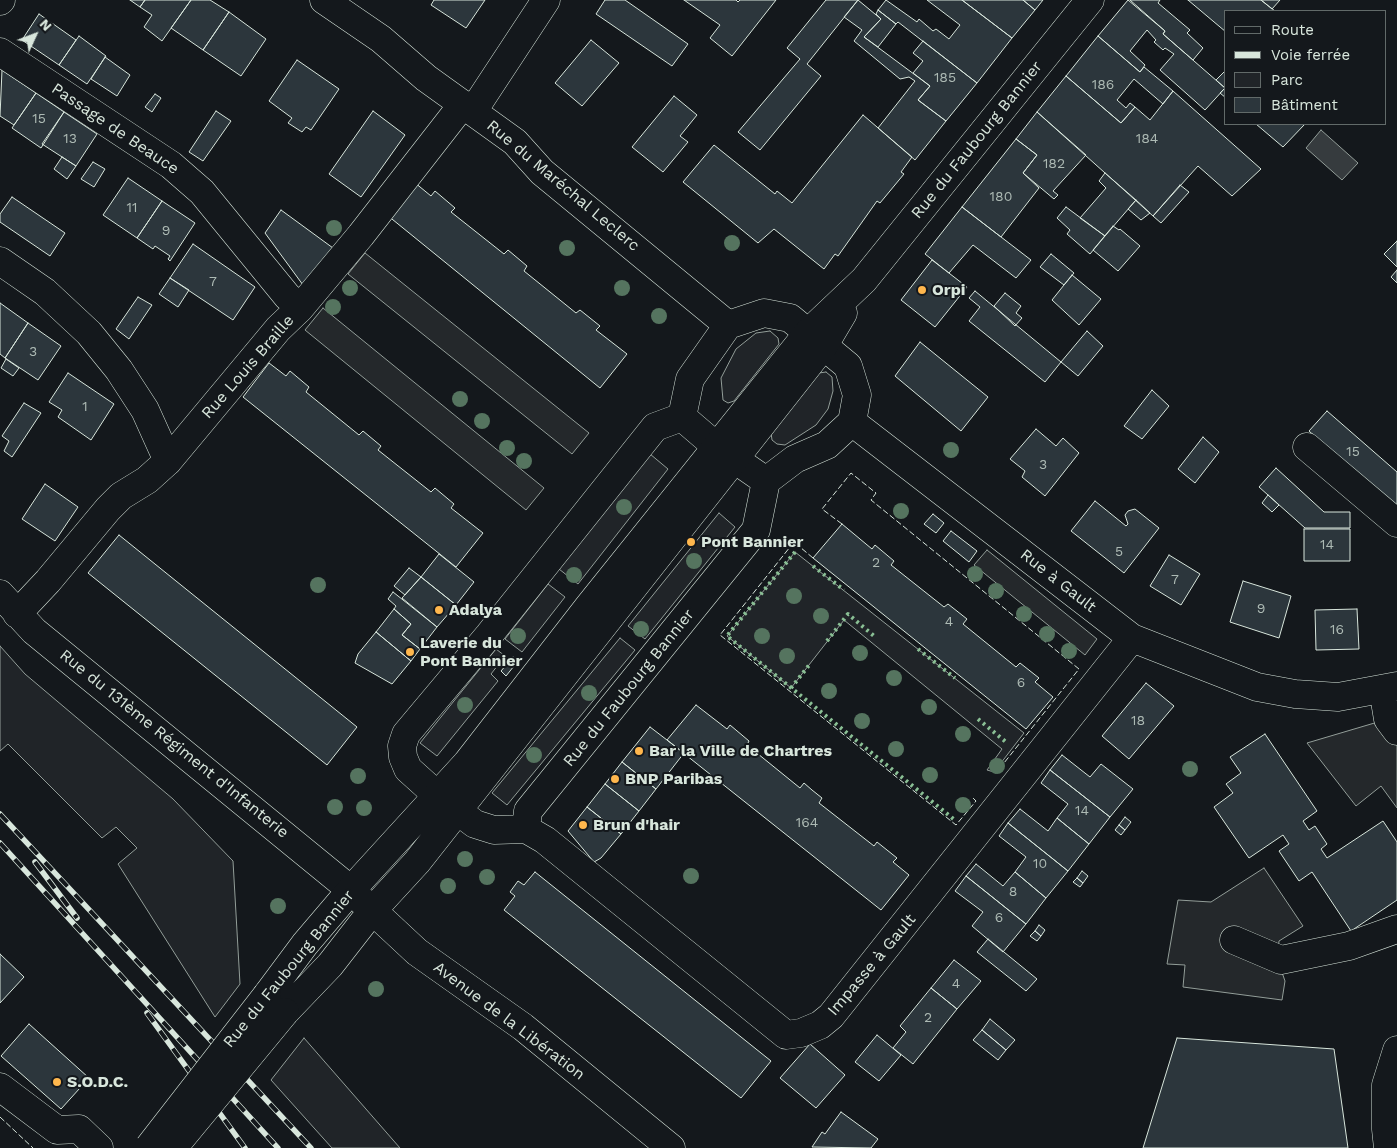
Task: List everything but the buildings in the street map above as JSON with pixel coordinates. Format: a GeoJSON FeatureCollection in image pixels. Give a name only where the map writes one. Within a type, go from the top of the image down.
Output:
{"type":"FeatureCollection","features":[{"type":"Feature","properties":{"kind":"street","name":"Rue du Maréchal Leclerc"},"geometry":{"type":"LineString","coordinates":[[324,0],[381,39],[426,78],[515,142],[542,172],[728,325]]}},
{"type":"Feature","properties":{"kind":"street","name":"Rue Louis Braille"},"geometry":{"type":"LineString","coordinates":[[8,604],[48,582],[108,509],[168,462],[278,329],[300,308],[468,108],[546,0]]}},
{"type":"Feature","properties":{"kind":"street","name":"Rue du Faubourg Bannier"},"geometry":{"type":"LineString","coordinates":[[156,1148],[276,1004],[351,890],[448,803],[816,339],[1090,0]]}},
{"type":"Feature","properties":{"kind":"street","name":"Passage de Beauce"},"geometry":{"type":"LineString","coordinates":[[0,52],[171,164],[202,192],[287,296],[300,308]]}},
{"type":"Feature","properties":{"kind":"street"},"geometry":{"type":"LineString","coordinates":[[0,261],[44,292],[89,333],[119,370],[145,410],[168,462]]}},
{"type":"Feature","properties":{"kind":"street"},"geometry":{"type":"LineString","coordinates":[[764,313],[790,318],[848,366],[857,395],[852,422],[827,445],[795,459],[766,481],[725,453],[682,417],[690,379],[728,325],[764,313]]}},
{"type":"Feature","properties":{"kind":"street"},"geometry":{"type":"LineString","coordinates":[[526,829],[494,830],[475,824],[448,803],[408,769],[403,757],[402,746],[406,734],[489,635],[643,440],[655,427],[682,417]]}},
{"type":"Feature","properties":{"kind":"street","name":"Rue à Gault"},"geometry":{"type":"LineString","coordinates":[[852,422],[1132,638],[1257,687],[1295,694],[1338,697],[1390,688]]}},
{"type":"Feature","properties":{"kind":"street"},"geometry":{"type":"LineString","coordinates":[[1308,447],[1397,524]]}},
{"type":"Feature","properties":{"kind":"street","name":"Rue du Faubourg Bannier"},"geometry":{"type":"LineString","coordinates":[[526,829],[528,812],[756,530],[766,481]]}},
{"type":"Feature","properties":{"kind":"street","name":"Rue du 131ème Régiment d'Infanterie"},"geometry":{"type":"LineString","coordinates":[[8,604],[34,630],[351,890]]}},
{"type":"Feature","properties":{"kind":"street","name":"Impasse à Gault"},"geometry":{"type":"LineString","coordinates":[[526,829],[545,840],[786,1035],[801,1033],[820,1025],[831,1016],[1132,638]]}},
{"type":"Feature","properties":{"kind":"street"},"geometry":{"type":"LineString","coordinates":[[1390,688],[1388,720],[1397,731]]}},
{"type":"Feature","properties":{"kind":"street","name":"Rue du Faubourg Bannier"},"geometry":{"type":"LineString","coordinates":[[276,1004],[330,965],[372,911],[417,862],[448,803]]}},
{"type":"Feature","properties":{"kind":"street","name":"Avenue de la Libération"},"geometry":{"type":"LineString","coordinates":[[351,890],[417,952],[523,1027],[671,1148]]}},
{"type":"Feature","properties":{"kind":"street"},"geometry":{"type":"LineString","coordinates":[[1234,940],[1281,960],[1349,946],[1397,929]]}},
{"type":"Feature","properties":{"kind":"street"},"geometry":{"type":"LineString","coordinates":[[1388,1148],[1386,1085],[1397,1050]]}},
{"type":"Feature","properties":{"kind":"street"},"geometry":{"type":"LineString","coordinates":[[0,1087],[57,1130],[79,1129],[99,1148]]}},
{"type":"Feature","properties":{"kind":"green space"},"geometry":{"type":"Polygon","coordinates":[[[770,331],[778,338],[779,344],[734,401],[728,403],[723,400],[721,378],[736,349],[756,333],[770,331]]]}},
{"type":"Feature","properties":{"kind":"green space"},"geometry":{"type":"Polygon","coordinates":[[[826,372],[832,377],[833,391],[828,409],[816,425],[785,445],[777,444],[772,440],[771,433],[819,373],[826,372]]]}},
{"type":"Feature","properties":{"kind":"green space"},"geometry":{"type":"Polygon","coordinates":[[[650,454],[668,469],[578,584],[559,569],[650,454]]]}},
{"type":"Feature","properties":{"kind":"green space"},"geometry":{"type":"Polygon","coordinates":[[[719,513],[735,527],[645,639],[628,626],[719,513]]]}},
{"type":"Feature","properties":{"kind":"green space"},"geometry":{"type":"Polygon","coordinates":[[[795,552],[1024,733],[994,772],[987,770],[1002,749],[844,620],[791,688],[727,636],[795,552]]]}},
{"type":"Feature","properties":{"kind":"green space"},"geometry":{"type":"Polygon","coordinates":[[[548,584],[565,597],[522,652],[505,639],[548,584]]]}},
{"type":"Feature","properties":{"kind":"green space"},"geometry":{"type":"Polygon","coordinates":[[[620,638],[635,650],[507,805],[492,793],[620,638]]]}},
{"type":"Feature","properties":{"kind":"green space"},"geometry":{"type":"Polygon","coordinates":[[[0,646],[25,674],[173,799],[233,861],[240,984],[215,1017],[118,864],[137,848],[116,827],[102,838],[8,744],[0,751],[0,646]]]}},
{"type":"Feature","properties":{"kind":"green space"},"geometry":{"type":"Polygon","coordinates":[[[496,649],[505,656],[491,674],[498,681],[437,756],[420,743],[496,649]]]}},
{"type":"Feature","properties":{"kind":"green space"},"geometry":{"type":"Polygon","coordinates":[[[304,1038],[400,1148],[332,1148],[271,1080],[304,1038]]]}},
{"type":"Feature","properties":{"kind":"shaded area"},"geometry":{"type":"Polygon","coordinates":[[[1321,130],[1358,163],[1342,180],[1306,148],[1321,130]]]}},
{"type":"Feature","properties":{"kind":"shaded area"},"geometry":{"type":"Polygon","coordinates":[[[365,253],[589,433],[572,454],[348,274],[365,253]]]}},
{"type":"Feature","properties":{"kind":"shaded area"},"geometry":{"type":"Polygon","coordinates":[[[323,308],[544,488],[526,510],[305,330],[323,308]]]}},
{"type":"Feature","properties":{"kind":"shaded area"},"geometry":{"type":"Polygon","coordinates":[[[987,550],[1097,639],[1085,655],[974,565],[987,550]]]}},
{"type":"Feature","properties":{"kind":"shaded area"},"geometry":{"type":"Polygon","coordinates":[[[1388,719],[1397,731],[1397,808],[1381,786],[1356,806],[1307,743],[1388,719]]]}},
{"type":"Feature","properties":{"kind":"shaded area"},"geometry":{"type":"Polygon","coordinates":[[[1264,868],[1303,926],[1279,941],[1277,958],[1285,981],[1282,1000],[1183,987],[1185,965],[1167,964],[1178,900],[1211,902],[1264,868]]]}},
{"type":"Feature","properties":{"kind":"railway"},"geometry":{"type":"LineString","coordinates":[[0,814],[311,1148]]}},
{"type":"Feature","properties":{"kind":"railway"},"geometry":{"type":"LineString","coordinates":[[0,843],[278,1148]]}},
{"type":"Feature","properties":{"kind":"railway"},"geometry":{"type":"LineString","coordinates":[[35,862],[77,918]]}},
{"type":"Feature","properties":{"kind":"railway"},"geometry":{"type":"LineString","coordinates":[[147,1013],[245,1148]]}},
{"type":"Feature","properties":{"kind":"hedge"},"geometry":{"type":"LineString","coordinates":[[795,552],[727,636],[956,821]]}},
{"type":"Feature","properties":{"kind":"hedge"},"geometry":{"type":"LineString","coordinates":[[813,566],[844,590]]}},
{"type":"Feature","properties":{"kind":"hedge"},"geometry":{"type":"LineString","coordinates":[[827,641],[848,614],[874,636]]}},
{"type":"Feature","properties":{"kind":"hedge"},"geometry":{"type":"LineString","coordinates":[[918,649],[955,678]]}},
{"type":"Feature","properties":{"kind":"hedge"},"geometry":{"type":"LineString","coordinates":[[791,688],[810,664]]}},
{"type":"Feature","properties":{"kind":"hedge"},"geometry":{"type":"LineString","coordinates":[[978,719],[1006,742]]}},
{"type":"Feature","properties":{"kind":"fence"},"geometry":{"type":"LineString","coordinates":[[842,524],[822,509],[851,473],[876,493],[871,500],[1079,669],[996,773],[994,772]]}},
{"type":"Feature","properties":{"kind":"fence"},"geometry":{"type":"LineString","coordinates":[[813,558],[794,542],[720,635],[956,825],[976,801],[973,798]]}},
{"type":"Feature","properties":{"kind":"fence"},"geometry":{"type":"LineString","coordinates":[[0,1117],[33,1148]]}},
{"type":"Feature","properties":{"kind":"place","name":"Orpi"},"geometry":{"type":"Point","coordinates":[922,290]}},
{"type":"Feature","properties":{"kind":"place","name":"Pont Bannier"},"geometry":{"type":"Point","coordinates":[691,542]}},
{"type":"Feature","properties":{"kind":"place","name":"Adalya"},"geometry":{"type":"Point","coordinates":[439,610]}},
{"type":"Feature","properties":{"kind":"place","name":"Laverie du Pont Bannier"},"geometry":{"type":"Point","coordinates":[410,652]}},
{"type":"Feature","properties":{"kind":"place","name":"Bar la Ville de Chartres"},"geometry":{"type":"Point","coordinates":[639,751]}},
{"type":"Feature","properties":{"kind":"place","name":"BNP Paribas"},"geometry":{"type":"Point","coordinates":[615,779]}},
{"type":"Feature","properties":{"kind":"place","name":"Brun d'hair"},"geometry":{"type":"Point","coordinates":[583,825]}},
{"type":"Feature","properties":{"kind":"place","name":"S.O.D.C."},"geometry":{"type":"Point","coordinates":[57,1082]}}]}
